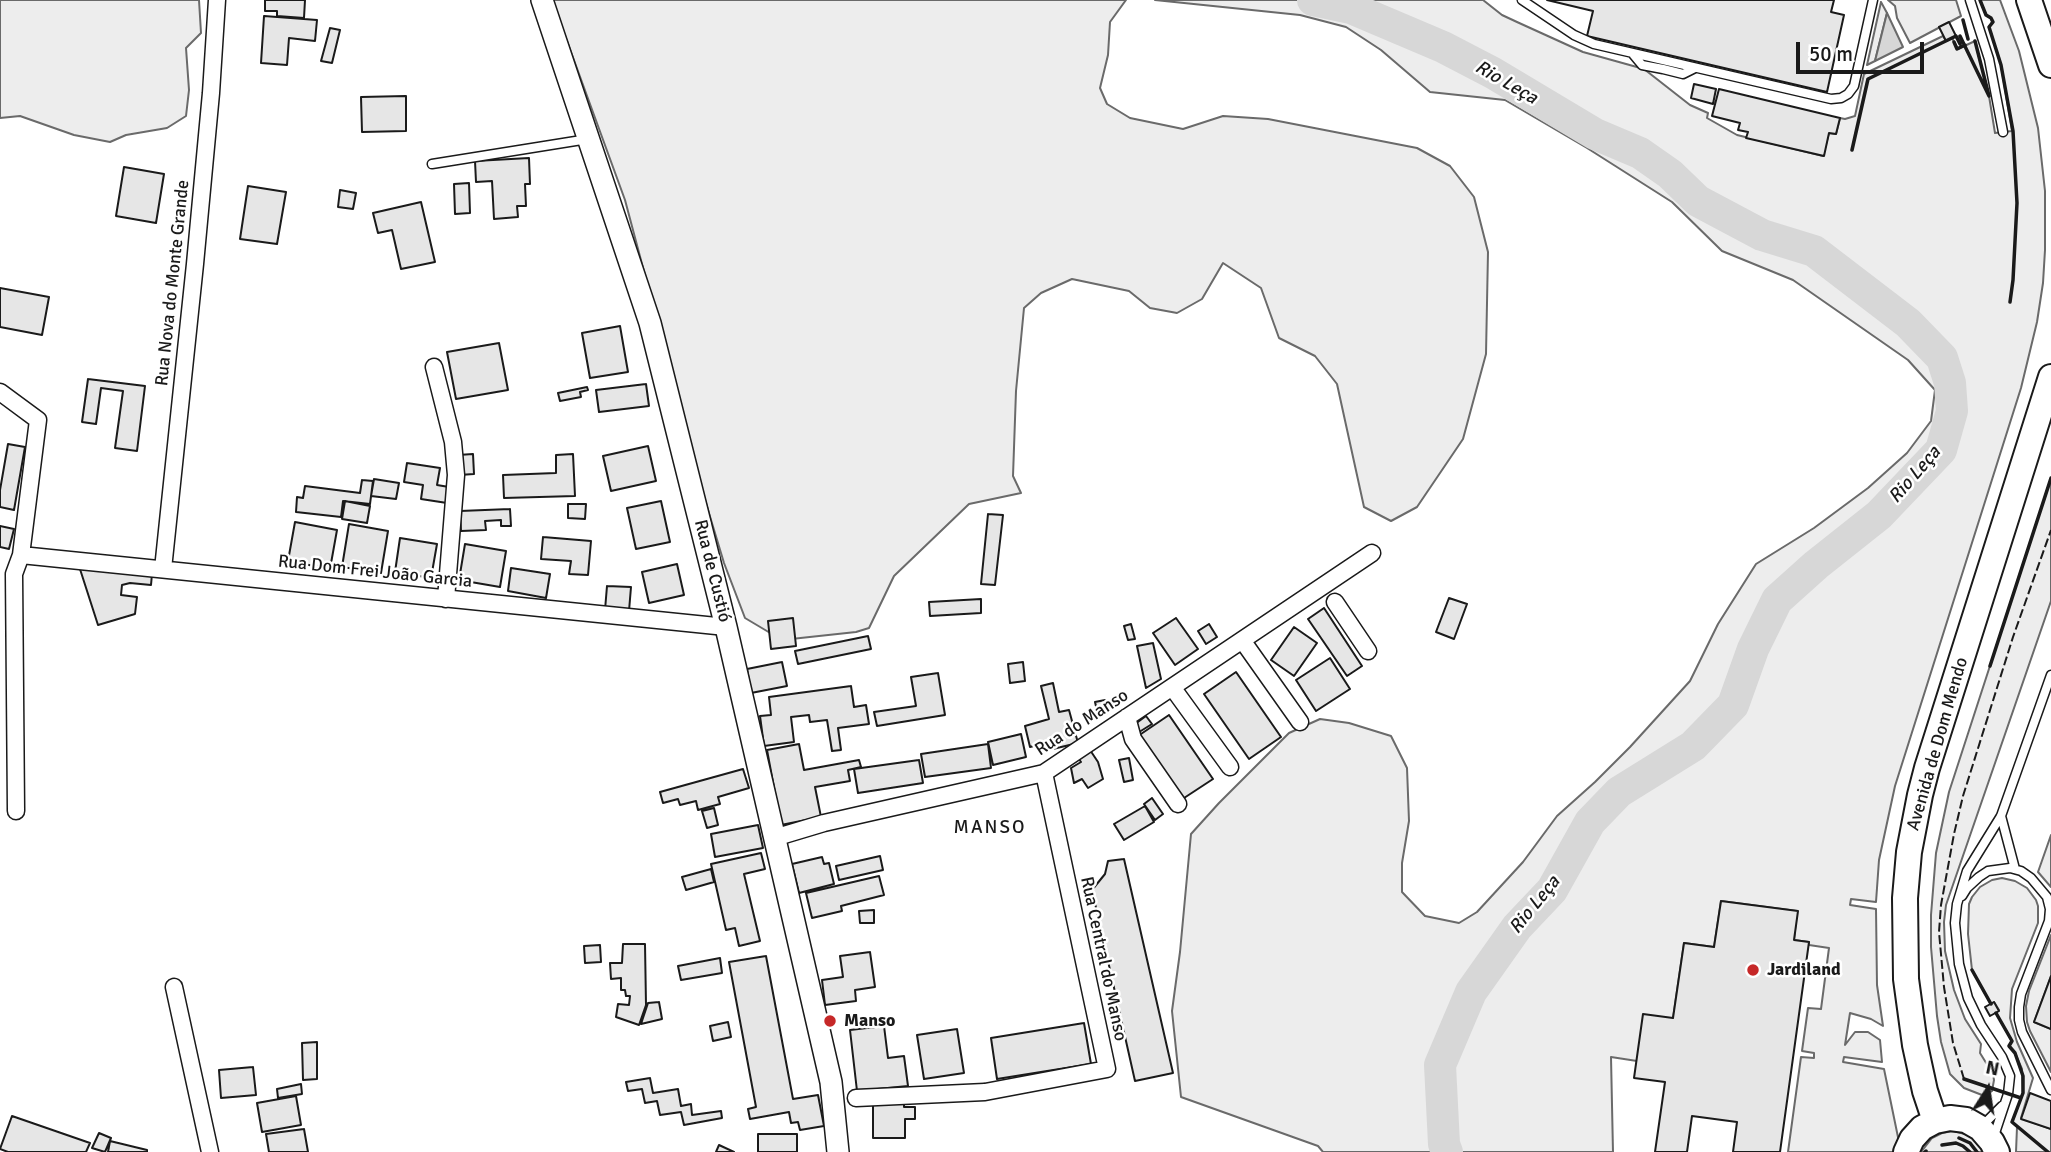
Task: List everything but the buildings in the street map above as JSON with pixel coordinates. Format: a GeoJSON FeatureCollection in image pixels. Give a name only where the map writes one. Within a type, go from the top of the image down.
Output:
{"type":"FeatureCollection","features":[{"type":"Feature","properties":{"kind":"main road","name":"Rua de Custió"},"geometry":{"type":"LineString","coordinates":[[542,0],[650,323],[726,627],[831,1082],[838,1152]]}},
{"type":"Feature","properties":{"kind":"main road"},"geometry":{"type":"LineString","coordinates":[[2029,0],[2051,65]]}},
{"type":"Feature","properties":{"kind":"main road","name":"Avenida de Dom Mendo"},"geometry":{"type":"LineString","coordinates":[[1935,1121],[1917,1055],[1906,979],[1905,898],[1909,852],[1927,768],[2051,377]]}},
{"type":"Feature","properties":{"kind":"main road"},"geometry":{"type":"LineString","coordinates":[[1906,1152],[1917,1133],[1935,1121],[1958,1119],[1973,1124],[1990,1141]]}},
{"type":"Feature","properties":{"kind":"street","name":"Rua Nova do Monte Grande"},"geometry":{"type":"LineString","coordinates":[[163,569],[195,264],[217,0]]}},
{"type":"Feature","properties":{"kind":"street"},"geometry":{"type":"LineString","coordinates":[[433,367],[453,442],[456,475],[446,599]]}},
{"type":"Feature","properties":{"kind":"street"},"geometry":{"type":"LineString","coordinates":[[0,392],[38,420],[21,555],[14,574],[16,811]]}},
{"type":"Feature","properties":{"kind":"street","name":"Rua do Manso"},"geometry":{"type":"LineString","coordinates":[[774,838],[824,823],[1044,773],[1242,640],[1328,593],[1372,553]]}},
{"type":"Feature","properties":{"kind":"street","name":"Rua Dom Frei João Garcia"},"geometry":{"type":"LineString","coordinates":[[21,555],[726,627]]}},
{"type":"Feature","properties":{"kind":"street"},"geometry":{"type":"LineString","coordinates":[[1328,593],[1368,651]]}},
{"type":"Feature","properties":{"kind":"street"},"geometry":{"type":"LineString","coordinates":[[1242,640],[1300,722]]}},
{"type":"Feature","properties":{"kind":"street"},"geometry":{"type":"LineString","coordinates":[[1172,687],[1230,767]]}},
{"type":"Feature","properties":{"kind":"street"},"geometry":{"type":"LineString","coordinates":[[1128,717],[1133,739],[1178,804]]}},
{"type":"Feature","properties":{"kind":"street","name":"Rua Central do Manso"},"geometry":{"type":"LineString","coordinates":[[856,1098],[985,1092],[1107,1069],[1044,773]]}},
{"type":"Feature","properties":{"kind":"street"},"geometry":{"type":"LineString","coordinates":[[174,987],[210,1152]]}},
{"type":"Feature","properties":{"kind":"lane"},"geometry":{"type":"LineString","coordinates":[[1522,0],[1574,35],[1594,44],[1831,99],[1841,98],[1854,86],[1873,0]]}},
{"type":"Feature","properties":{"kind":"lane"},"geometry":{"type":"LineString","coordinates":[[1970,0],[1989,59],[2003,132]]}},
{"type":"Feature","properties":{"kind":"lane"},"geometry":{"type":"LineString","coordinates":[[432,164],[589,139]]}},
{"type":"Feature","properties":{"kind":"lane"},"geometry":{"type":"LineString","coordinates":[[1990,1141],[2010,1083],[2008,1068],[1973,1011],[1963,983],[1955,932],[1957,904],[1967,871],[2001,816],[2051,675]]}},
{"type":"Feature","properties":{"kind":"lane"},"geometry":{"type":"LineString","coordinates":[[2001,816],[2015,869]]}},
{"type":"Feature","properties":{"kind":"lane"},"geometry":{"type":"LineString","coordinates":[[1957,904],[1967,888],[1979,877],[2000,868],[2015,869],[2031,878],[2047,897],[2049,921],[2021,994],[2019,1020],[2022,1032],[2051,1090]]}},
{"type":"Feature","properties":{"kind":"lane"},"geometry":{"type":"LineString","coordinates":[[1990,1141],[2004,1104]]}},
{"type":"Feature","properties":{"kind":"shaded area"},"geometry":{"type":"Polygon","coordinates":[[[0,0],[199,0],[201,33],[186,48],[189,90],[186,116],[167,128],[126,135],[110,142],[74,135],[20,116],[0,118],[0,0]]]}},
{"type":"Feature","properties":{"kind":"shaded area"},"geometry":{"type":"Polygon","coordinates":[[[552,0],[1126,0],[1110,22],[1108,55],[1100,88],[1107,104],[1130,118],[1183,129],[1223,116],[1268,119],[1417,148],[1450,166],[1474,197],[1488,252],[1486,354],[1463,439],[1417,507],[1391,521],[1364,507],[1337,384],[1315,356],[1279,338],[1261,288],[1223,263],[1202,299],[1177,313],[1150,308],[1129,291],[1072,279],[1041,293],[1024,308],[1016,391],[1013,476],[1021,493],[969,504],[894,576],[869,628],[856,632],[782,640],[745,618],[724,563],[625,200],[552,0]]]}},
{"type":"Feature","properties":{"kind":"shaded area"},"geometry":{"type":"Polygon","coordinates":[[[1155,0],[1483,0],[1502,15],[1583,52],[1644,69],[1690,105],[1708,113],[1707,118],[1737,135],[1823,156],[1829,133],[1836,134],[1840,118],[1855,116],[1864,74],[1943,36],[1946,41],[1952,38],[1958,49],[1975,41],[1995,133],[2012,131],[2001,65],[1989,27],[1992,22],[1980,0],[2000,0],[2019,51],[2038,128],[2045,191],[2043,283],[2037,322],[2021,388],[1895,786],[1879,860],[1876,902],[1851,899],[1850,905],[1876,909],[1877,985],[1883,1026],[1871,1019],[1850,1013],[1845,1045],[1855,1032],[1868,1032],[1880,1040],[1882,1062],[1844,1057],[1843,1062],[1884,1069],[1899,1142],[1896,1152],[1788,1152],[1801,1057],[1814,1058],[1814,1053],[1802,1051],[1808,1008],[1821,1009],[1829,948],[1794,940],[1797,911],[1721,901],[1714,947],[1684,943],[1673,1018],[1637,1061],[1611,1057],[1613,1152],[1323,1152],[1318,1146],[1181,1097],[1172,1011],[1191,834],[1289,733],[1320,719],[1349,723],[1391,736],[1407,768],[1409,821],[1402,863],[1402,892],[1425,916],[1459,923],[1477,912],[1523,862],[1557,816],[1630,747],[1690,681],[1718,624],[1756,564],[1814,528],[1868,488],[1907,453],[1931,421],[1935,390],[1908,360],[1793,280],[1722,251],[1672,202],[1505,100],[1430,92],[1381,50],[1346,27],[1300,15],[1155,0]]]}},
{"type":"Feature","properties":{"kind":"shaded area"},"geometry":{"type":"Polygon","coordinates":[[[1888,0],[1956,0],[1961,16],[1910,43],[1897,18],[1895,6],[1888,0]]]}},
{"type":"Feature","properties":{"kind":"shaded area"},"geometry":{"type":"Polygon","coordinates":[[[1881,2],[1887,13],[1875,61],[1867,65],[1881,2]]]}},
{"type":"Feature","properties":{"kind":"shaded area"},"geometry":{"type":"Polygon","coordinates":[[[1887,13],[1903,47],[1875,61],[1887,13]]]}},
{"type":"Feature","properties":{"kind":"shaded area"},"geometry":{"type":"Polygon","coordinates":[[[2051,478],[2051,601],[1946,905],[1944,922],[1945,951],[1954,990],[1965,1019],[1981,1044],[1980,1053],[1993,1074],[1992,1091],[1982,1095],[1964,1088],[1950,1074],[1941,1042],[1931,947],[1936,853],[1949,792],[2051,478]]]}},
{"type":"Feature","properties":{"kind":"shaded area"},"geometry":{"type":"Polygon","coordinates":[[[2051,835],[2051,887],[2038,872],[2051,835]]]}},
{"type":"Feature","properties":{"kind":"shaded area"},"geometry":{"type":"Polygon","coordinates":[[[2002,878],[2027,888],[2038,906],[2038,923],[2012,989],[2010,1018],[2033,1078],[2021,1118],[2051,1129],[2051,1152],[2016,1152],[2017,1127],[2012,1122],[2023,1093],[2022,1069],[2009,1046],[2012,1041],[1996,1013],[1999,1010],[1994,1002],[1991,1004],[1972,970],[1968,934],[1969,904],[1980,887],[2002,878]]]}},
{"type":"Feature","properties":{"kind":"shaded area"},"geometry":{"type":"Polygon","coordinates":[[[2051,935],[2051,976],[2034,1022],[2051,1029],[2051,1072],[2030,1031],[2026,1006],[2029,991],[2051,935]]]}},
{"type":"Feature","properties":{"kind":"shaded area"},"geometry":{"type":"Polygon","coordinates":[[[1953,1131],[1969,1135],[1978,1142],[1984,1152],[1921,1152],[1932,1138],[1953,1131]]]}},
{"type":"Feature","properties":{"kind":"waterway","name":"Rio Leça"},"geometry":{"type":"LineString","coordinates":[[1313,0],[1351,8],[1443,47],[1493,73],[1595,134],[1640,153],[1670,174],[1698,201],[1762,235],[1814,251],[1908,323],[1942,358],[1950,383],[1952,411],[1941,450],[1879,515],[1777,600],[1753,649],[1733,705],[1693,746],[1619,792],[1590,822],[1552,890],[1517,927],[1471,992],[1440,1065],[1444,1144],[1447,1152]]}},
{"type":"Feature","properties":{"kind":"fence"},"geometry":{"type":"LineString","coordinates":[[1980,0],[1986,15],[1993,22],[1989,27]]}},
{"type":"Feature","properties":{"kind":"fence"},"geometry":{"type":"LineString","coordinates":[[1964,1079],[1953,1043],[1944,987],[1939,932],[1941,905],[1963,796],[2013,637],[2051,530]]}},
{"type":"Feature","properties":{"kind":"wall"},"geometry":{"type":"LineString","coordinates":[[1980,0],[1986,15],[1993,22],[1989,27],[2001,65],[2013,131],[2017,203],[2010,302]]}},
{"type":"Feature","properties":{"kind":"wall"},"geometry":{"type":"LineString","coordinates":[[1963,20],[1968,39]]}},
{"type":"Feature","properties":{"kind":"wall"},"geometry":{"type":"LineString","coordinates":[[1852,150],[1868,79],[1956,36],[1960,44]]}},
{"type":"Feature","properties":{"kind":"wall"},"geometry":{"type":"LineString","coordinates":[[1960,36],[1989,96],[1975,41]]}},
{"type":"Feature","properties":{"kind":"wall"},"geometry":{"type":"LineString","coordinates":[[1954,42],[1957,49],[1965,45]]}},
{"type":"Feature","properties":{"kind":"wall"},"geometry":{"type":"LineString","coordinates":[[1990,666],[2051,478]]}},
{"type":"Feature","properties":{"kind":"wall"},"geometry":{"type":"LineString","coordinates":[[1972,970],[1991,1004]]}},
{"type":"Feature","properties":{"kind":"wall"},"geometry":{"type":"LineString","coordinates":[[1996,1013],[2012,1041],[2009,1046],[2015,1053],[2023,1076],[2023,1093],[2012,1122],[2048,1152]]}},
{"type":"Feature","properties":{"kind":"wall"},"geometry":{"type":"LineString","coordinates":[[1964,1079],[2021,1098]]}},
{"type":"Feature","properties":{"kind":"wall"},"geometry":{"type":"LineString","coordinates":[[1959,1138],[1970,1143],[1977,1152]]}},
{"type":"Feature","properties":{"kind":"wall"},"geometry":{"type":"LineString","coordinates":[[1942,1145],[1956,1143],[1970,1152]]}},
{"type":"Feature","properties":{"kind":"place","name":"Jardiland"},"geometry":{"type":"Point","coordinates":[1753,970]}},
{"type":"Feature","properties":{"kind":"place","name":"Manso"},"geometry":{"type":"Point","coordinates":[830,1021]}},
{"type":"Feature","properties":{"kind":"district","name":"MANSO"},"geometry":{"type":"Point","coordinates":[990,828]}}]}
